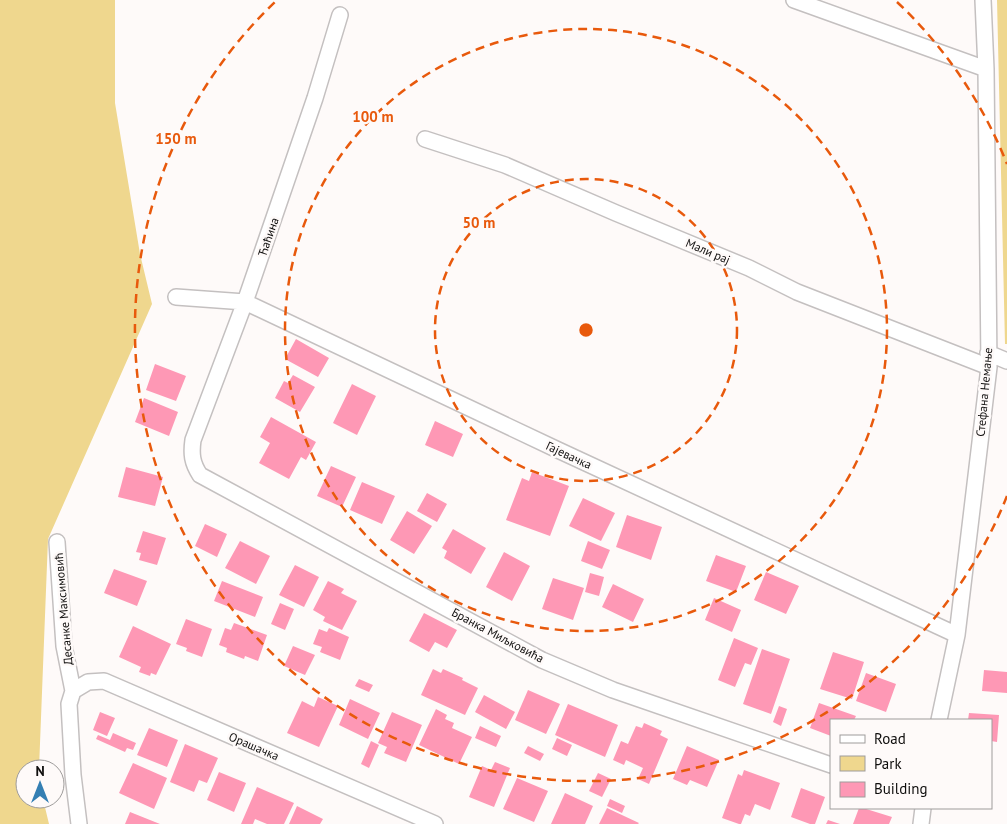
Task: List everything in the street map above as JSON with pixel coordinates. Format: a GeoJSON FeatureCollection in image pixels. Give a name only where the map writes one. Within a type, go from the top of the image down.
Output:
{"type":"FeatureCollection","features":[{"type":"Feature","properties":{"kind":"street"},"geometry":{"type":"LineString","coordinates":[[794,0],[986,69]]}},
{"type":"Feature","properties":{"kind":"street","name":"Стефана Немање"},"geometry":{"type":"LineString","coordinates":[[939,719],[957,635],[988,360],[986,69],[983,0]]}},
{"type":"Feature","properties":{"kind":"street","name":"Ћаћина"},"geometry":{"type":"LineString","coordinates":[[191,457],[193,440],[245,302],[315,98],[340,15]]}},
{"type":"Feature","properties":{"kind":"street","name":"Мали рај"},"geometry":{"type":"LineString","coordinates":[[425,139],[505,165],[749,268],[797,292],[988,360],[1007,360]]}},
{"type":"Feature","properties":{"kind":"street","name":"Гајевачка"},"geometry":{"type":"LineString","coordinates":[[176,297],[245,302],[957,635]]}},
{"type":"Feature","properties":{"kind":"street","name":"Бранка Миљковића"},"geometry":{"type":"LineString","coordinates":[[191,457],[194,466],[200,474],[542,660],[613,690],[830,765]]}},
{"type":"Feature","properties":{"kind":"street","name":"Десанке Максимовић"},"geometry":{"type":"LineString","coordinates":[[57,542],[64,646],[73,691],[69,704],[73,775],[79,824]]}},
{"type":"Feature","properties":{"kind":"street","name":"Орашачка"},"geometry":{"type":"LineString","coordinates":[[73,691],[88,682],[104,681],[435,824]]}},
{"type":"Feature","properties":{"kind":"street"},"geometry":{"type":"LineString","coordinates":[[921,824],[923,809]]}},
{"type":"Feature","properties":{"kind":"green space"},"geometry":{"type":"Polygon","coordinates":[[[0,0],[115,0],[115,103],[140,254],[152,304],[48,539],[39,759],[15,759],[15,809],[45,809],[49,824],[0,824],[0,0]]]}},
{"type":"Feature","properties":{"kind":"green space"},"geometry":{"type":"Polygon","coordinates":[[[997,0],[1007,0],[1007,344],[1005,344],[997,0]]]}},
{"type":"Feature","properties":{"kind":"building"},"geometry":{"type":"Polygon","coordinates":[[[296,339],[329,358],[318,377],[285,359],[296,339]]]}},
{"type":"Feature","properties":{"kind":"building"},"geometry":{"type":"Polygon","coordinates":[[[155,364],[186,376],[176,401],[146,390],[155,364]]]}},
{"type":"Feature","properties":{"kind":"building"},"geometry":{"type":"Polygon","coordinates":[[[293,375],[315,387],[300,412],[275,398],[284,381],[288,383],[293,375]]]}},
{"type":"Feature","properties":{"kind":"building"},"geometry":{"type":"Polygon","coordinates":[[[352,384],[376,396],[357,435],[333,423],[352,384]]]}},
{"type":"Feature","properties":{"kind":"building"},"geometry":{"type":"Polygon","coordinates":[[[144,398],[178,412],[169,436],[135,422],[144,398]]]}},
{"type":"Feature","properties":{"kind":"building"},"geometry":{"type":"Polygon","coordinates":[[[271,417],[316,442],[306,460],[301,457],[289,479],[259,463],[270,443],[260,437],[271,417]]]}},
{"type":"Feature","properties":{"kind":"building"},"geometry":{"type":"Polygon","coordinates":[[[435,421],[463,434],[453,457],[425,445],[435,421]]]}},
{"type":"Feature","properties":{"kind":"building"},"geometry":{"type":"Polygon","coordinates":[[[331,466],[356,477],[342,507],[317,496],[331,466]]]}},
{"type":"Feature","properties":{"kind":"building"},"geometry":{"type":"Polygon","coordinates":[[[126,467],[163,477],[155,506],[118,497],[126,467]]]}},
{"type":"Feature","properties":{"kind":"building"},"geometry":{"type":"Polygon","coordinates":[[[532,472],[569,486],[550,536],[506,520],[522,478],[529,481],[532,472]]]}},
{"type":"Feature","properties":{"kind":"building"},"geometry":{"type":"Polygon","coordinates":[[[362,482],[395,496],[382,524],[350,510],[362,482]]]}},
{"type":"Feature","properties":{"kind":"building"},"geometry":{"type":"Polygon","coordinates":[[[427,493],[447,504],[437,522],[417,511],[427,493]]]}},
{"type":"Feature","properties":{"kind":"building"},"geometry":{"type":"Polygon","coordinates":[[[583,498],[615,513],[601,541],[569,526],[583,498]]]}},
{"type":"Feature","properties":{"kind":"building"},"geometry":{"type":"Polygon","coordinates":[[[407,511],[432,526],[414,554],[390,540],[407,511]]]}},
{"type":"Feature","properties":{"kind":"building"},"geometry":{"type":"Polygon","coordinates":[[[627,515],[662,527],[651,560],[616,547],[627,515]]]}},
{"type":"Feature","properties":{"kind":"building"},"geometry":{"type":"Polygon","coordinates":[[[205,524],[227,534],[217,557],[195,546],[205,524]]]}},
{"type":"Feature","properties":{"kind":"building"},"geometry":{"type":"Polygon","coordinates":[[[453,529],[486,548],[471,574],[444,558],[447,551],[442,548],[453,529]]]}},
{"type":"Feature","properties":{"kind":"building"},"geometry":{"type":"Polygon","coordinates":[[[143,531],[166,538],[157,565],[139,560],[141,553],[136,552],[143,531]]]}},
{"type":"Feature","properties":{"kind":"building"},"geometry":{"type":"Polygon","coordinates":[[[240,541],[270,556],[256,584],[225,568],[240,541]]]}},
{"type":"Feature","properties":{"kind":"building"},"geometry":{"type":"Polygon","coordinates":[[[588,541],[610,550],[602,569],[581,561],[588,541]]]}},
{"type":"Feature","properties":{"kind":"building"},"geometry":{"type":"Polygon","coordinates":[[[504,552],[530,566],[512,601],[486,587],[504,552]]]}},
{"type":"Feature","properties":{"kind":"building"},"geometry":{"type":"Polygon","coordinates":[[[716,555],[746,566],[736,592],[706,581],[716,555]]]}},
{"type":"Feature","properties":{"kind":"building"},"geometry":{"type":"Polygon","coordinates":[[[295,565],[319,577],[304,607],[279,595],[295,565]]]}},
{"type":"Feature","properties":{"kind":"building"},"geometry":{"type":"Polygon","coordinates":[[[114,569],[147,581],[137,606],[104,593],[114,569]]]}},
{"type":"Feature","properties":{"kind":"building"},"geometry":{"type":"Polygon","coordinates":[[[766,572],[799,586],[786,614],[754,600],[766,572]]]}},
{"type":"Feature","properties":{"kind":"building"},"geometry":{"type":"Polygon","coordinates":[[[590,573],[604,577],[599,596],[585,592],[590,573]]]}},
{"type":"Feature","properties":{"kind":"building"},"geometry":{"type":"Polygon","coordinates":[[[553,578],[584,588],[573,620],[542,609],[553,578]]]}},
{"type":"Feature","properties":{"kind":"building"},"geometry":{"type":"Polygon","coordinates":[[[222,581],[263,597],[255,617],[214,601],[222,581]]]}},
{"type":"Feature","properties":{"kind":"building"},"geometry":{"type":"Polygon","coordinates":[[[328,581],[344,589],[341,593],[357,601],[342,630],[323,621],[325,617],[313,610],[328,581]]]}},
{"type":"Feature","properties":{"kind":"building"},"geometry":{"type":"Polygon","coordinates":[[[613,584],[644,599],[633,622],[602,607],[613,584]]]}},
{"type":"Feature","properties":{"kind":"building"},"geometry":{"type":"Polygon","coordinates":[[[714,598],[741,610],[732,632],[705,620],[714,598]]]}},
{"type":"Feature","properties":{"kind":"building"},"geometry":{"type":"Polygon","coordinates":[[[280,603],[294,609],[285,630],[271,624],[280,603]]]}},
{"type":"Feature","properties":{"kind":"building"},"geometry":{"type":"Polygon","coordinates":[[[424,613],[457,630],[447,648],[435,642],[429,652],[409,641],[424,613]]]}},
{"type":"Feature","properties":{"kind":"building"},"geometry":{"type":"Polygon","coordinates":[[[186,619],[212,629],[202,657],[186,651],[187,648],[176,644],[186,619]]]}},
{"type":"Feature","properties":{"kind":"building"},"geometry":{"type":"Polygon","coordinates":[[[234,623],[267,635],[258,661],[245,656],[244,659],[226,652],[227,648],[219,645],[225,628],[231,630],[234,623]]]}},
{"type":"Feature","properties":{"kind":"building"},"geometry":{"type":"Polygon","coordinates":[[[133,626],[171,644],[156,675],[151,673],[150,676],[139,672],[141,667],[119,657],[133,626]]]}},
{"type":"Feature","properties":{"kind":"building"},"geometry":{"type":"Polygon","coordinates":[[[329,628],[349,637],[340,660],[320,652],[322,647],[313,644],[319,629],[327,632],[329,628]]]}},
{"type":"Feature","properties":{"kind":"building"},"geometry":{"type":"Polygon","coordinates":[[[734,638],[758,648],[751,665],[745,663],[735,687],[718,680],[734,638]]]}},
{"type":"Feature","properties":{"kind":"building"},"geometry":{"type":"Polygon","coordinates":[[[293,646],[315,655],[305,675],[284,666],[293,646]]]}},
{"type":"Feature","properties":{"kind":"building"},"geometry":{"type":"Polygon","coordinates":[[[762,649],[790,659],[771,714],[743,704],[762,649]]]}},
{"type":"Feature","properties":{"kind":"building"},"geometry":{"type":"Polygon","coordinates":[[[833,652],[864,662],[852,699],[820,689],[833,652]]]}},
{"type":"Feature","properties":{"kind":"building"},"geometry":{"type":"Polygon","coordinates":[[[433,669],[441,673],[443,669],[463,678],[462,680],[478,688],[465,715],[421,695],[433,669]]]}},
{"type":"Feature","properties":{"kind":"building"},"geometry":{"type":"Polygon","coordinates":[[[984,670],[1007,672],[1007,693],[982,691],[984,670]]]}},
{"type":"Feature","properties":{"kind":"building"},"geometry":{"type":"Polygon","coordinates":[[[866,673],[896,684],[886,712],[856,701],[866,673]]]}},
{"type":"Feature","properties":{"kind":"building"},"geometry":{"type":"Polygon","coordinates":[[[359,679],[373,685],[369,692],[355,686],[359,679]]]}},
{"type":"Feature","properties":{"kind":"building"},"geometry":{"type":"Polygon","coordinates":[[[528,690],[560,704],[546,734],[515,720],[528,690]]]}},
{"type":"Feature","properties":{"kind":"building"},"geometry":{"type":"Polygon","coordinates":[[[484,695],[515,712],[506,729],[475,712],[484,695]]]}},
{"type":"Feature","properties":{"kind":"building"},"geometry":{"type":"Polygon","coordinates":[[[318,697],[338,706],[319,747],[287,733],[302,701],[314,707],[318,697]]]}},
{"type":"Feature","properties":{"kind":"building"},"geometry":{"type":"Polygon","coordinates":[[[350,699],[380,713],[368,739],[339,725],[350,699]]]}},
{"type":"Feature","properties":{"kind":"building"},"geometry":{"type":"Polygon","coordinates":[[[819,703],[856,716],[854,719],[830,719],[830,736],[810,728],[819,703]]]}},
{"type":"Feature","properties":{"kind":"building"},"geometry":{"type":"Polygon","coordinates":[[[568,704],[618,725],[605,757],[555,735],[568,704]]]}},
{"type":"Feature","properties":{"kind":"building"},"geometry":{"type":"Polygon","coordinates":[[[779,706],[787,709],[781,726],[773,722],[779,706]]]}},
{"type":"Feature","properties":{"kind":"building"},"geometry":{"type":"Polygon","coordinates":[[[436,709],[447,715],[445,719],[454,723],[452,728],[472,737],[459,764],[419,745],[436,709]]]}},
{"type":"Feature","properties":{"kind":"building"},"geometry":{"type":"Polygon","coordinates":[[[100,712],[115,718],[107,736],[93,730],[100,712]]]}},
{"type":"Feature","properties":{"kind":"building"},"geometry":{"type":"Polygon","coordinates":[[[392,712],[422,725],[406,762],[384,753],[387,747],[378,743],[392,712]]]}},
{"type":"Feature","properties":{"kind":"building"},"geometry":{"type":"Polygon","coordinates":[[[969,713],[999,715],[997,742],[992,741],[992,719],[968,719],[969,713]]]}},
{"type":"Feature","properties":{"kind":"building"},"geometry":{"type":"Polygon","coordinates":[[[644,723],[662,731],[660,735],[668,739],[649,784],[638,779],[643,768],[626,760],[624,765],[613,760],[621,741],[628,744],[636,726],[642,728],[644,723]]]}},
{"type":"Feature","properties":{"kind":"building"},"geometry":{"type":"Polygon","coordinates":[[[480,726],[501,736],[496,747],[475,738],[480,726]]]}},
{"type":"Feature","properties":{"kind":"building"},"geometry":{"type":"Polygon","coordinates":[[[149,728],[178,740],[167,767],[137,755],[149,728]]]}},
{"type":"Feature","properties":{"kind":"building"},"geometry":{"type":"Polygon","coordinates":[[[113,733],[136,743],[133,750],[127,748],[125,752],[96,739],[98,735],[110,740],[113,733]]]}},
{"type":"Feature","properties":{"kind":"building"},"geometry":{"type":"Polygon","coordinates":[[[557,738],[572,745],[567,756],[552,749],[557,738]]]}},
{"type":"Feature","properties":{"kind":"building"},"geometry":{"type":"Polygon","coordinates":[[[371,741],[379,745],[369,768],[361,764],[371,741]]]}},
{"type":"Feature","properties":{"kind":"building"},"geometry":{"type":"Polygon","coordinates":[[[185,744],[218,758],[207,783],[199,780],[194,792],[170,782],[185,744]]]}},
{"type":"Feature","properties":{"kind":"building"},"geometry":{"type":"Polygon","coordinates":[[[528,746],[544,754],[540,761],[524,753],[528,746]]]}},
{"type":"Feature","properties":{"kind":"building"},"geometry":{"type":"Polygon","coordinates":[[[687,746],[719,760],[707,787],[690,780],[687,785],[673,779],[687,746]]]}},
{"type":"Feature","properties":{"kind":"building"},"geometry":{"type":"Polygon","coordinates":[[[495,762],[510,768],[494,807],[469,797],[482,766],[491,770],[495,762]]]}},
{"type":"Feature","properties":{"kind":"building"},"geometry":{"type":"Polygon","coordinates":[[[133,763],[167,778],[154,809],[119,793],[133,763]]]}},
{"type":"Feature","properties":{"kind":"building"},"geometry":{"type":"Polygon","coordinates":[[[744,770],[780,783],[770,810],[755,804],[750,816],[745,814],[741,824],[739,824],[722,818],[738,774],[742,776],[744,770]]]}},
{"type":"Feature","properties":{"kind":"building"},"geometry":{"type":"Polygon","coordinates":[[[219,772],[246,783],[234,812],[207,800],[219,772]]]}},
{"type":"Feature","properties":{"kind":"building"},"geometry":{"type":"Polygon","coordinates":[[[598,773],[611,779],[602,797],[589,791],[598,773]]]}},
{"type":"Feature","properties":{"kind":"building"},"geometry":{"type":"Polygon","coordinates":[[[517,778],[548,791],[534,822],[503,809],[517,778]]]}},
{"type":"Feature","properties":{"kind":"building"},"geometry":{"type":"Polygon","coordinates":[[[257,787],[294,803],[284,824],[267,824],[255,819],[253,824],[241,824],[257,787]]]}},
{"type":"Feature","properties":{"kind":"building"},"geometry":{"type":"Polygon","coordinates":[[[801,788],[825,797],[815,824],[791,817],[801,788]]]}},
{"type":"Feature","properties":{"kind":"building"},"geometry":{"type":"Polygon","coordinates":[[[565,793],[593,806],[585,824],[551,824],[565,793]]]}},
{"type":"Feature","properties":{"kind":"building"},"geometry":{"type":"Polygon","coordinates":[[[610,799],[625,806],[622,813],[607,806],[610,799]]]}},
{"type":"Feature","properties":{"kind":"building"},"geometry":{"type":"Polygon","coordinates":[[[297,806],[323,819],[320,824],[289,824],[297,806]]]}},
{"type":"Feature","properties":{"kind":"building"},"geometry":{"type":"Polygon","coordinates":[[[607,808],[639,823],[599,824],[607,808]]]}},
{"type":"Feature","properties":{"kind":"building"},"geometry":{"type":"Polygon","coordinates":[[[859,809],[866,809],[892,817],[889,824],[853,824],[859,809]]]}},
{"type":"Feature","properties":{"kind":"building"},"geometry":{"type":"Polygon","coordinates":[[[130,812],[160,824],[125,824],[130,812]]]}},
{"type":"Feature","properties":{"kind":"building"},"geometry":{"type":"Polygon","coordinates":[[[828,820],[840,824],[826,824],[828,820]]]}}]}
